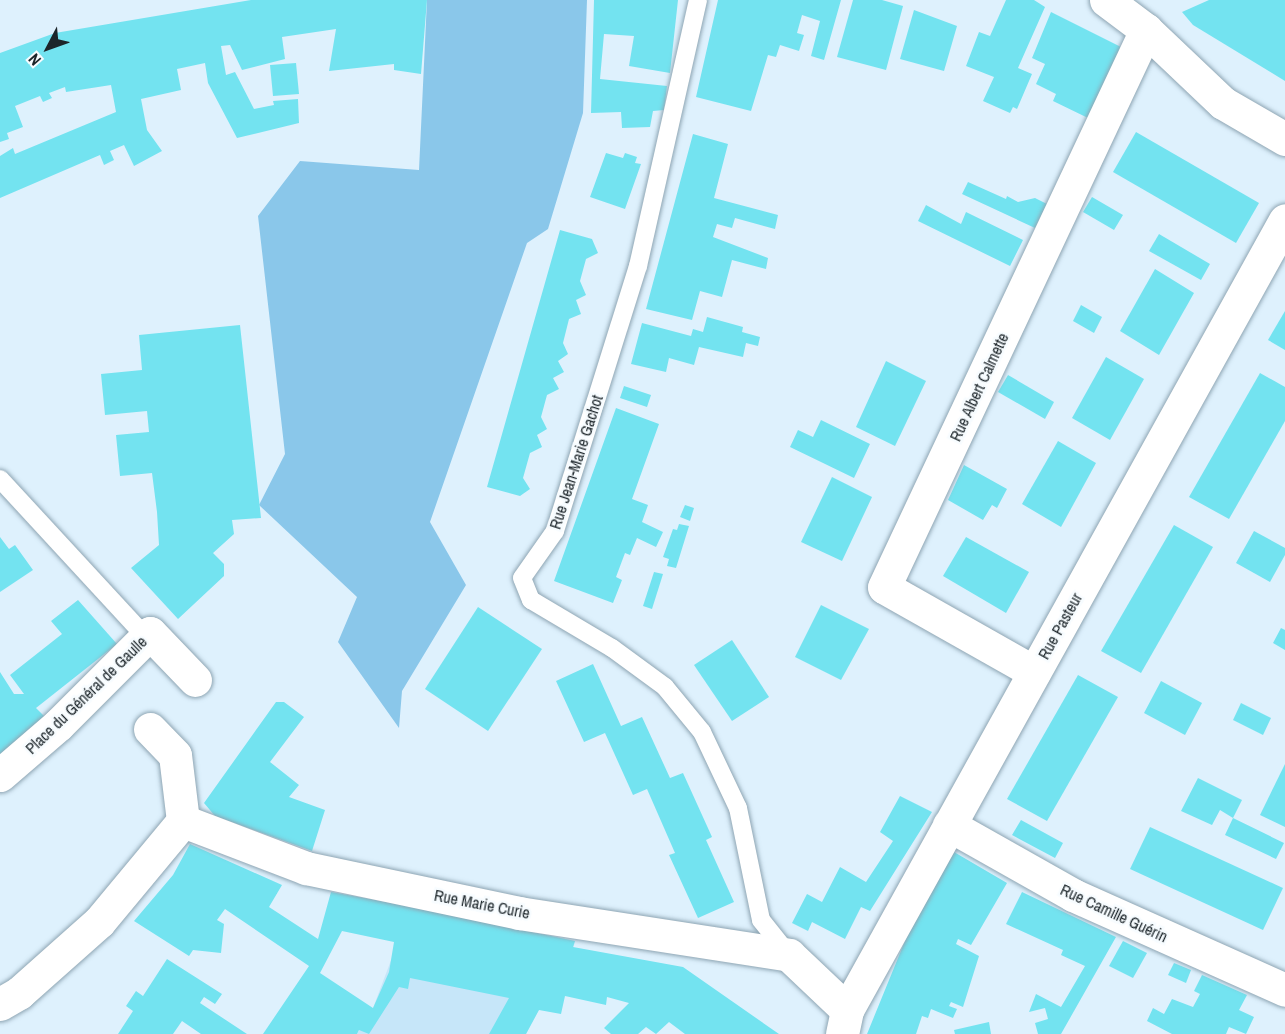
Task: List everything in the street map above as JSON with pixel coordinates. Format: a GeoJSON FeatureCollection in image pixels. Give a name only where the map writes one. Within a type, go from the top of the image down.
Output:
{"type":"FeatureCollection","features":[{"type":"Feature","properties":{"kind":"street"},"geometry":{"type":"LineString","coordinates":[[1106,0],[1146,30],[1223,103],[1285,139]]}},
{"type":"Feature","properties":{"kind":"street","name":"Rue Albert Calmette"},"geometry":{"type":"LineString","coordinates":[[1034,672],[884,588],[1146,30]]}},
{"type":"Feature","properties":{"kind":"street","name":"Rue Pasteur"},"geometry":{"type":"LineString","coordinates":[[844,1022],[949,825],[1285,220]]}},
{"type":"Feature","properties":{"kind":"street","name":"Place du Général de Gaulle"},"geometry":{"type":"LineString","coordinates":[[0,775],[58,724],[150,633],[195,681]]}},
{"type":"Feature","properties":{"kind":"street"},"geometry":{"type":"LineString","coordinates":[[0,1004],[19,993],[99,922],[183,821],[175,755],[150,729]]}},
{"type":"Feature","properties":{"kind":"street","name":"Rue Marie Curie"},"geometry":{"type":"LineString","coordinates":[[183,821],[306,868],[519,913],[789,955]]}},
{"type":"Feature","properties":{"kind":"street","name":"Rue Camille Guérin"},"geometry":{"type":"LineString","coordinates":[[949,825],[1073,895],[1285,990]]}},
{"type":"Feature","properties":{"kind":"street","name":"Rue Jean-Marie Gachot"},"geometry":{"type":"LineString","coordinates":[[789,955],[844,1022]]}},
{"type":"Feature","properties":{"kind":"lane","name":"Rue Jean-Marie Gachot"},"geometry":{"type":"LineString","coordinates":[[698,0],[638,266],[555,531],[522,578],[531,600],[612,648],[665,687],[702,732],[738,808],[761,920],[789,955]]}},
{"type":"Feature","properties":{"kind":"lane"},"geometry":{"type":"LineString","coordinates":[[0,479],[146,637]]}},
{"type":"Feature","properties":{"kind":"shaded area"},"geometry":{"type":"Polygon","coordinates":[[[427,0],[587,0],[583,113],[548,229],[527,243],[430,522],[466,585],[402,691],[399,728],[338,642],[357,597],[259,505],[285,454],[258,216],[300,161],[419,170],[427,0]]]}},
{"type":"Feature","properties":{"kind":"shaded area"},"geometry":{"type":"Polygon","coordinates":[[[403,905],[575,941],[564,989],[551,987],[526,1034],[357,1034],[373,1008],[393,955],[403,905]]]}},
{"type":"Feature","properties":{"kind":"building"},"geometry":{"type":"Polygon","coordinates":[[[251,0],[427,0],[421,74],[394,70],[394,64],[329,71],[336,29],[282,37],[285,59],[242,70],[230,45],[221,46],[226,75],[235,72],[254,109],[274,105],[273,101],[298,99],[299,123],[237,138],[208,83],[205,63],[177,69],[181,90],[141,99],[147,130],[162,151],[134,166],[124,145],[110,151],[114,160],[104,165],[100,155],[0,198],[0,156],[13,148],[15,154],[116,112],[111,85],[66,92],[65,87],[49,93],[52,98],[43,102],[40,96],[15,106],[23,127],[7,133],[9,139],[0,142],[0,53],[55,33],[251,0]]]}},
{"type":"Feature","properties":{"kind":"building"},"geometry":{"type":"Polygon","coordinates":[[[594,0],[678,0],[670,73],[629,66],[634,36],[604,34],[600,79],[667,86],[664,110],[653,111],[650,127],[622,128],[621,112],[591,113],[594,0]]]}},
{"type":"Feature","properties":{"kind":"building"},"geometry":{"type":"Polygon","coordinates":[[[718,0],[841,0],[824,60],[811,56],[820,21],[802,15],[797,33],[804,35],[799,51],[780,45],[776,57],[768,55],[751,111],[696,97],[718,0]]]}},
{"type":"Feature","properties":{"kind":"building"},"geometry":{"type":"Polygon","coordinates":[[[853,0],[882,0],[903,6],[886,70],[837,57],[853,0]]]}},
{"type":"Feature","properties":{"kind":"building"},"geometry":{"type":"Polygon","coordinates":[[[1006,0],[1034,0],[1045,7],[1018,68],[1032,74],[1017,109],[1013,107],[1010,113],[983,101],[994,77],[966,66],[979,32],[990,36],[1006,0]]]}},
{"type":"Feature","properties":{"kind":"building"},"geometry":{"type":"Polygon","coordinates":[[[1209,0],[1285,0],[1285,81],[1193,25],[1182,12],[1209,0]]]}},
{"type":"Feature","properties":{"kind":"building"},"geometry":{"type":"Polygon","coordinates":[[[914,10],[957,26],[944,71],[900,59],[914,10]]]}},
{"type":"Feature","properties":{"kind":"building"},"geometry":{"type":"Polygon","coordinates":[[[1051,12],[1123,48],[1088,118],[1053,101],[1056,94],[1036,84],[1045,64],[1032,58],[1051,12]]]}},
{"type":"Feature","properties":{"kind":"building"},"geometry":{"type":"Polygon","coordinates":[[[296,63],[299,94],[273,96],[270,65],[296,63]]]}},
{"type":"Feature","properties":{"kind":"building"},"geometry":{"type":"Polygon","coordinates":[[[1136,132],[1259,203],[1236,243],[1113,172],[1136,132]]]}},
{"type":"Feature","properties":{"kind":"building"},"geometry":{"type":"Polygon","coordinates":[[[693,134],[728,144],[714,198],[778,215],[775,229],[735,218],[732,228],[717,224],[713,237],[768,258],[766,269],[732,260],[722,297],[700,291],[692,320],[646,309],[693,134]]]}},
{"type":"Feature","properties":{"kind":"building"},"geometry":{"type":"Polygon","coordinates":[[[606,153],[623,158],[625,153],[637,157],[635,163],[641,164],[625,209],[590,197],[606,153]]]}},
{"type":"Feature","properties":{"kind":"building"},"geometry":{"type":"Polygon","coordinates":[[[968,182],[1006,199],[1007,196],[1018,202],[1035,198],[1047,204],[1035,228],[962,194],[968,182]]]}},
{"type":"Feature","properties":{"kind":"building"},"geometry":{"type":"Polygon","coordinates":[[[1092,197],[1123,215],[1114,230],[1083,212],[1092,197]]]}},
{"type":"Feature","properties":{"kind":"building"},"geometry":{"type":"Polygon","coordinates":[[[926,205],[961,224],[966,212],[1023,240],[1010,266],[918,221],[926,205]]]}},
{"type":"Feature","properties":{"kind":"building"},"geometry":{"type":"Polygon","coordinates":[[[560,230],[592,239],[598,253],[586,259],[580,281],[586,295],[576,300],[581,314],[569,319],[563,343],[568,354],[558,361],[564,372],[553,378],[559,389],[547,395],[541,417],[547,429],[537,435],[542,447],[530,453],[523,478],[530,489],[520,496],[487,487],[560,230]]]}},
{"type":"Feature","properties":{"kind":"building"},"geometry":{"type":"Polygon","coordinates":[[[1159,234],[1210,264],[1201,280],[1149,251],[1159,234]]]}},
{"type":"Feature","properties":{"kind":"building"},"geometry":{"type":"Polygon","coordinates":[[[1155,269],[1194,293],[1159,355],[1120,331],[1155,269]]]}},
{"type":"Feature","properties":{"kind":"building"},"geometry":{"type":"Polygon","coordinates":[[[1081,305],[1102,317],[1094,333],[1073,321],[1081,305]]]}},
{"type":"Feature","properties":{"kind":"building"},"geometry":{"type":"Polygon","coordinates":[[[1285,311],[1285,350],[1268,340],[1285,311]]]}},
{"type":"Feature","properties":{"kind":"building"},"geometry":{"type":"Polygon","coordinates":[[[707,317],[743,327],[742,332],[760,337],[758,346],[746,343],[743,357],[699,347],[694,365],[669,358],[666,372],[631,364],[642,323],[691,336],[693,329],[703,332],[707,317]]]}},
{"type":"Feature","properties":{"kind":"building"},"geometry":{"type":"Polygon","coordinates":[[[240,325],[261,518],[232,520],[234,534],[213,553],[224,564],[224,576],[178,619],[131,568],[159,545],[157,512],[152,473],[120,476],[116,435],[149,432],[147,411],[105,415],[101,374],[142,370],[139,335],[240,325]]]}},
{"type":"Feature","properties":{"kind":"building"},"geometry":{"type":"Polygon","coordinates":[[[1106,357],[1144,379],[1110,440],[1072,418],[1106,357]]]}},
{"type":"Feature","properties":{"kind":"building"},"geometry":{"type":"Polygon","coordinates":[[[886,361],[926,381],[895,446],[856,427],[886,361]]]}},
{"type":"Feature","properties":{"kind":"building"},"geometry":{"type":"Polygon","coordinates":[[[1260,373],[1285,387],[1285,421],[1229,519],[1189,497],[1260,373]]]}},
{"type":"Feature","properties":{"kind":"building"},"geometry":{"type":"Polygon","coordinates":[[[1008,375],[1054,402],[1045,419],[998,392],[1008,375]]]}},
{"type":"Feature","properties":{"kind":"building"},"geometry":{"type":"Polygon","coordinates":[[[624,386],[651,395],[647,407],[620,398],[624,386]]]}},
{"type":"Feature","properties":{"kind":"building"},"geometry":{"type":"Polygon","coordinates":[[[616,408],[659,424],[632,499],[648,505],[642,522],[663,532],[656,547],[637,538],[630,555],[625,553],[616,577],[622,580],[613,603],[554,581],[616,408]]]}},
{"type":"Feature","properties":{"kind":"building"},"geometry":{"type":"Polygon","coordinates":[[[821,420],[870,444],[854,478],[790,447],[798,430],[813,437],[821,420]]]}},
{"type":"Feature","properties":{"kind":"building"},"geometry":{"type":"Polygon","coordinates":[[[1058,441],[1096,463],[1061,527],[1022,504],[1058,441]]]}},
{"type":"Feature","properties":{"kind":"building"},"geometry":{"type":"Polygon","coordinates":[[[964,465],[1007,489],[997,508],[992,505],[983,520],[948,500],[964,465]]]}},
{"type":"Feature","properties":{"kind":"building"},"geometry":{"type":"Polygon","coordinates":[[[832,477],[872,497],[842,561],[801,542],[832,477]]]}},
{"type":"Feature","properties":{"kind":"building"},"geometry":{"type":"Polygon","coordinates":[[[685,505],[694,508],[690,521],[680,517],[685,505]]]}},
{"type":"Feature","properties":{"kind":"building"},"geometry":{"type":"Polygon","coordinates":[[[679,524],[689,526],[676,568],[667,566],[669,559],[663,557],[673,529],[677,530],[679,524]]]}},
{"type":"Feature","properties":{"kind":"building"},"geometry":{"type":"Polygon","coordinates":[[[1174,525],[1213,547],[1141,673],[1101,651],[1174,525]]]}},
{"type":"Feature","properties":{"kind":"building"},"geometry":{"type":"Polygon","coordinates":[[[1254,531],[1285,548],[1285,555],[1270,582],[1236,563],[1254,531]]]}},
{"type":"Feature","properties":{"kind":"building"},"geometry":{"type":"Polygon","coordinates":[[[0,537],[9,549],[15,545],[33,570],[0,592],[0,537]]]}},
{"type":"Feature","properties":{"kind":"building"},"geometry":{"type":"Polygon","coordinates":[[[966,537],[1029,572],[1006,613],[943,576],[966,537]]]}},
{"type":"Feature","properties":{"kind":"building"},"geometry":{"type":"Polygon","coordinates":[[[654,572],[663,574],[652,609],[643,606],[654,572]]]}},
{"type":"Feature","properties":{"kind":"building"},"geometry":{"type":"Polygon","coordinates":[[[78,600],[117,644],[36,708],[44,716],[0,762],[0,672],[14,694],[24,694],[10,675],[62,634],[51,621],[78,600]]]}},
{"type":"Feature","properties":{"kind":"building"},"geometry":{"type":"Polygon","coordinates":[[[821,605],[869,629],[841,680],[795,657],[821,605]]]}},
{"type":"Feature","properties":{"kind":"building"},"geometry":{"type":"Polygon","coordinates":[[[478,607],[542,649],[488,731],[425,689],[478,607]]]}},
{"type":"Feature","properties":{"kind":"building"},"geometry":{"type":"Polygon","coordinates":[[[1281,628],[1285,630],[1285,650],[1273,643],[1281,628]]]}},
{"type":"Feature","properties":{"kind":"building"},"geometry":{"type":"Polygon","coordinates":[[[732,640],[769,697],[732,721],[694,665],[732,640]]]}},
{"type":"Feature","properties":{"kind":"building"},"geometry":{"type":"Polygon","coordinates":[[[593,664],[621,726],[642,717],[670,778],[683,773],[712,837],[706,840],[734,902],[698,918],[669,855],[675,853],[647,789],[633,795],[605,733],[584,742],[556,681],[593,664]]]}},
{"type":"Feature","properties":{"kind":"building"},"geometry":{"type":"Polygon","coordinates":[[[1078,675],[1118,697],[1047,821],[1007,799],[1078,675]]]}},
{"type":"Feature","properties":{"kind":"building"},"geometry":{"type":"Polygon","coordinates":[[[1161,681],[1202,703],[1185,735],[1144,713],[1161,681]]]}},
{"type":"Feature","properties":{"kind":"building"},"geometry":{"type":"Polygon","coordinates":[[[276,702],[284,702],[304,717],[270,762],[299,785],[289,797],[325,810],[312,851],[215,816],[204,803],[276,702]]]}},
{"type":"Feature","properties":{"kind":"building"},"geometry":{"type":"Polygon","coordinates":[[[1241,703],[1271,718],[1263,735],[1233,720],[1241,703]]]}},
{"type":"Feature","properties":{"kind":"building"},"geometry":{"type":"Polygon","coordinates":[[[1285,764],[1285,827],[1260,815],[1285,764]]]}},
{"type":"Feature","properties":{"kind":"building"},"geometry":{"type":"Polygon","coordinates":[[[1198,778],[1242,800],[1233,818],[1220,810],[1212,825],[1181,811],[1198,778]]]}},
{"type":"Feature","properties":{"kind":"building"},"geometry":{"type":"Polygon","coordinates":[[[900,796],[932,812],[870,911],[861,907],[845,939],[812,922],[808,931],[792,923],[807,894],[822,902],[840,867],[866,882],[893,841],[880,832],[900,796]]]}},
{"type":"Feature","properties":{"kind":"building"},"geometry":{"type":"Polygon","coordinates":[[[1233,818],[1284,843],[1276,859],[1225,835],[1233,818]]]}},
{"type":"Feature","properties":{"kind":"building"},"geometry":{"type":"Polygon","coordinates":[[[1021,820],[1063,843],[1055,858],[1012,835],[1021,820]]]}},
{"type":"Feature","properties":{"kind":"building"},"geometry":{"type":"Polygon","coordinates":[[[1150,827],[1283,888],[1263,930],[1130,869],[1150,827]]]}},
{"type":"Feature","properties":{"kind":"building"},"geometry":{"type":"Polygon","coordinates":[[[190,844],[282,885],[269,907],[318,939],[331,892],[575,941],[573,947],[683,967],[779,1034],[685,1034],[669,1022],[656,1034],[646,1027],[638,1034],[611,1034],[604,1028],[629,1003],[607,997],[606,1005],[565,996],[561,1014],[539,1010],[526,1034],[489,1034],[509,998],[410,978],[408,989],[399,987],[369,1034],[359,1030],[357,1034],[263,1034],[309,966],[225,909],[217,920],[224,924],[221,953],[193,950],[189,956],[134,921],[173,875],[190,844]],[[342,931],[320,973],[373,1008],[389,972],[394,942],[342,931]]]}},
{"type":"Feature","properties":{"kind":"building"},"geometry":{"type":"Polygon","coordinates":[[[954,852],[1007,883],[971,945],[958,939],[956,944],[979,956],[963,1007],[951,1002],[949,1006],[957,1009],[953,1018],[931,1009],[928,1018],[922,1016],[916,1034],[867,1034],[907,936],[954,852]]]}},
{"type":"Feature","properties":{"kind":"building"},"geometry":{"type":"Polygon","coordinates":[[[1022,892],[1116,937],[1061,1034],[1038,1034],[1035,1023],[1048,1019],[1045,1008],[1029,1012],[1036,994],[1061,1007],[1085,966],[1061,955],[1063,950],[1006,924],[1022,892]]]}},
{"type":"Feature","properties":{"kind":"building"},"geometry":{"type":"Polygon","coordinates":[[[1123,941],[1147,953],[1133,978],[1109,966],[1123,941]]]}},
{"type":"Feature","properties":{"kind":"building"},"geometry":{"type":"Polygon","coordinates":[[[167,959],[222,994],[215,1004],[204,997],[200,1003],[247,1034],[201,1034],[182,1021],[173,1034],[118,1034],[133,1011],[126,1006],[136,991],[143,996],[167,959]]]}},
{"type":"Feature","properties":{"kind":"building"},"geometry":{"type":"Polygon","coordinates":[[[1174,963],[1191,970],[1186,983],[1168,975],[1174,963]]]}},
{"type":"Feature","properties":{"kind":"building"},"geometry":{"type":"Polygon","coordinates":[[[1202,975],[1247,995],[1239,1010],[1254,1017],[1246,1034],[1229,1027],[1226,1034],[1172,1034],[1147,1021],[1153,1008],[1164,1014],[1172,999],[1193,1007],[1200,994],[1194,991],[1202,975]]]}},
{"type":"Feature","properties":{"kind":"building"},"geometry":{"type":"Polygon","coordinates":[[[989,1022],[991,1034],[955,1034],[954,1030],[989,1022]]]}}]}
